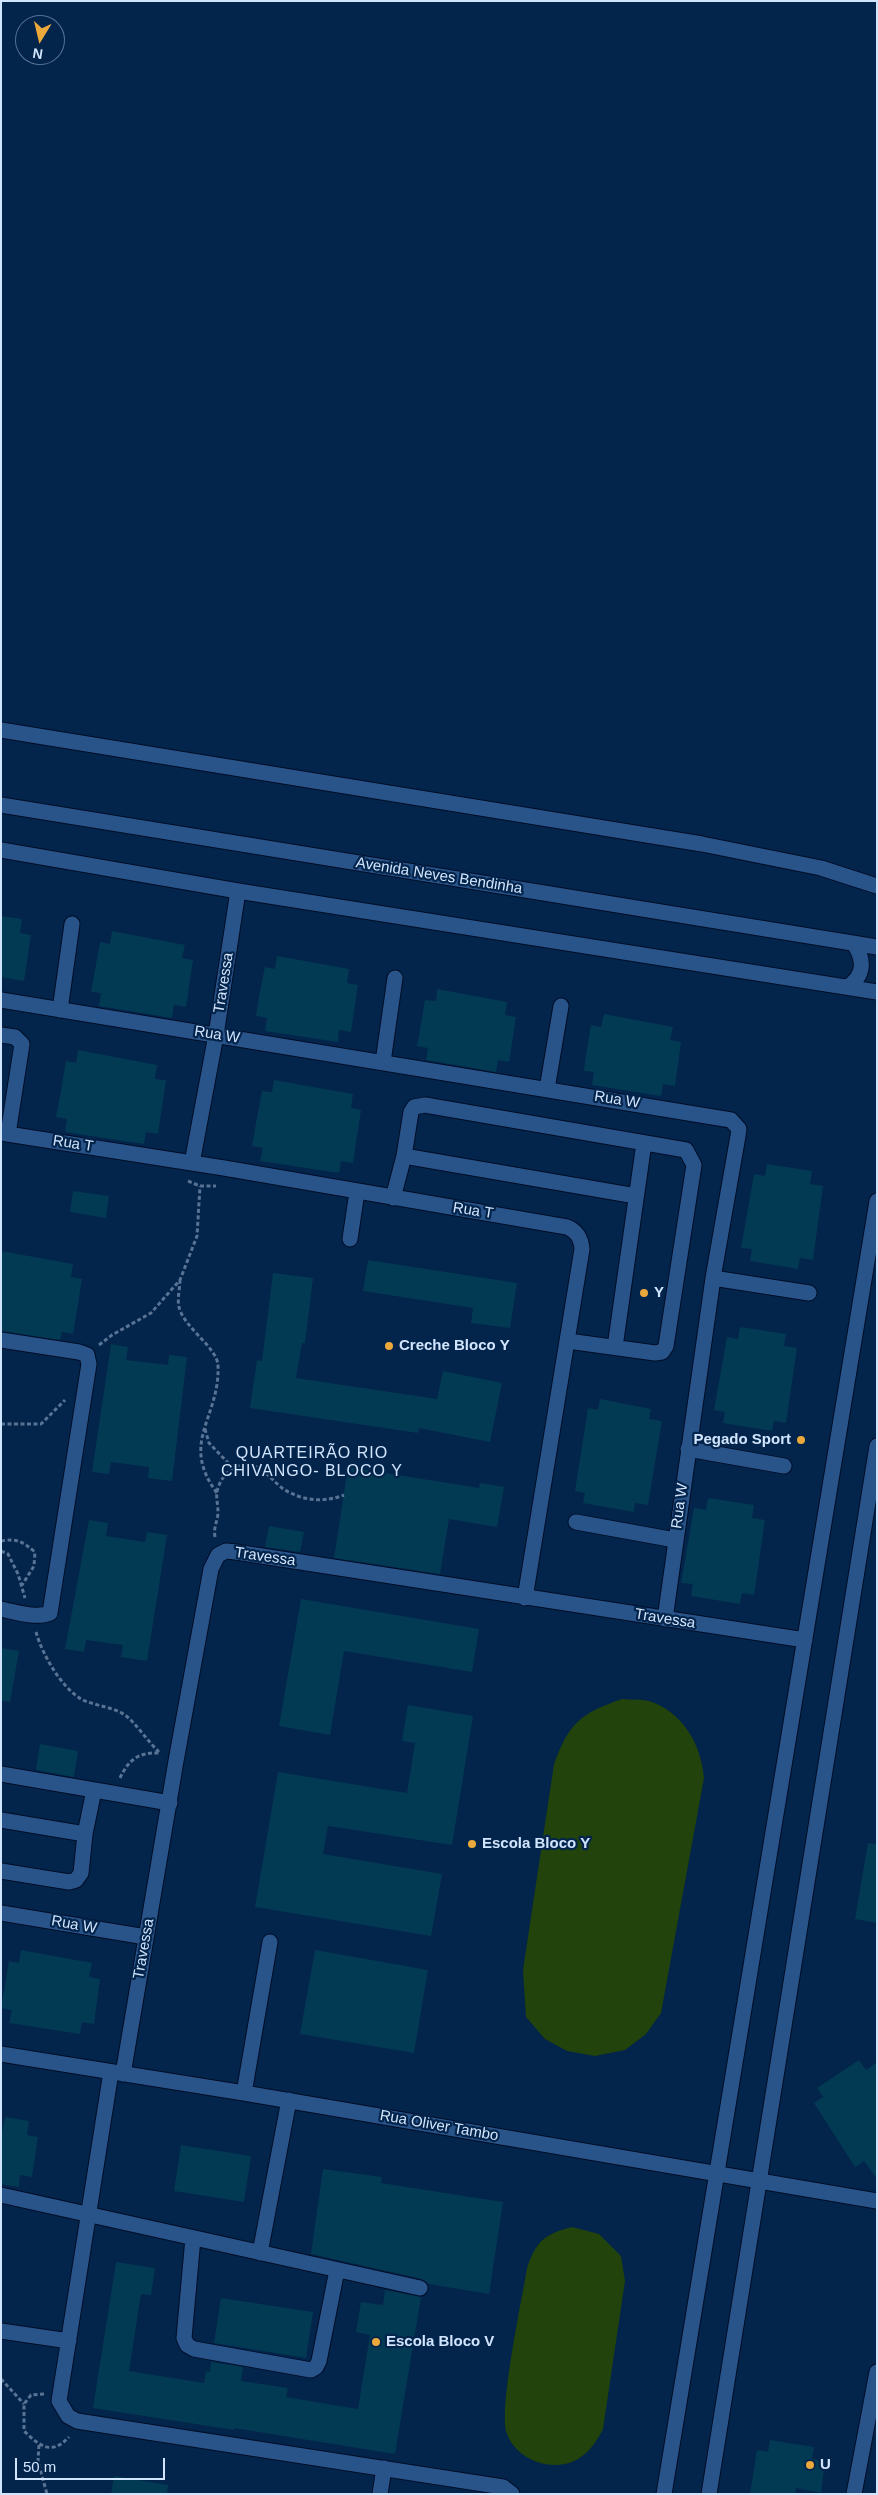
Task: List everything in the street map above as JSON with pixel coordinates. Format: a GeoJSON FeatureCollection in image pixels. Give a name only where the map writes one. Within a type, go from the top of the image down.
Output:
{"type":"FeatureCollection","features":[{"type":"Feature","properties":{"kind":"street"},"geometry":{"type":"LineString","coordinates":[[1,730],[702,844],[821,868],[877,886]]}},
{"type":"Feature","properties":{"kind":"street","name":"Avenida Neves Bendinha"},"geometry":{"type":"LineString","coordinates":[[1,805],[877,947]]}},
{"type":"Feature","properties":{"kind":"street"},"geometry":{"type":"LineString","coordinates":[[1,850],[238,891],[877,992]]}},
{"type":"Feature","properties":{"kind":"street","name":"Travessa"},"geometry":{"type":"LineString","coordinates":[[192,1163],[216,1035],[238,891]]}},
{"type":"Feature","properties":{"kind":"street"},"geometry":{"type":"LineString","coordinates":[[60,1010],[72,924]]}},
{"type":"Feature","properties":{"kind":"street"},"geometry":{"type":"LineString","coordinates":[[847,987],[856,982],[861,972],[862,960],[853,943]]}},
{"type":"Feature","properties":{"kind":"street"},"geometry":{"type":"LineString","coordinates":[[383,1062],[395,978]]}},
{"type":"Feature","properties":{"kind":"street","name":"Rua W"},"geometry":{"type":"LineString","coordinates":[[1,1000],[726,1118],[735,1123],[738,1136],[713,1278],[665,1619]]}},
{"type":"Feature","properties":{"kind":"street"},"geometry":{"type":"LineString","coordinates":[[547,1089],[561,1006]]}},
{"type":"Feature","properties":{"kind":"street"},"geometry":{"type":"LineString","coordinates":[[1,1035],[15,1037],[22,1044],[9,1091],[5,1134]]}},
{"type":"Feature","properties":{"kind":"street"},"geometry":{"type":"LineString","coordinates":[[393,1198],[404,1156],[411,1112],[414,1107],[425,1105],[686,1150],[694,1165],[666,1346],[662,1352],[655,1353],[568,1341]]}},
{"type":"Feature","properties":{"kind":"street","name":"Rua T"},"geometry":{"type":"LineString","coordinates":[[5,1134],[192,1163],[567,1226],[573,1230],[578,1235],[582,1249],[525,1598]]}},
{"type":"Feature","properties":{"kind":"street"},"geometry":{"type":"LineString","coordinates":[[614,1347],[644,1143]]}},
{"type":"Feature","properties":{"kind":"street"},"geometry":{"type":"LineString","coordinates":[[404,1156],[636,1196]]}},
{"type":"Feature","properties":{"kind":"street"},"geometry":{"type":"LineString","coordinates":[[350,1239],[357,1192]]}},
{"type":"Feature","properties":{"kind":"street"},"geometry":{"type":"LineString","coordinates":[[664,2494],[877,1201]]}},
{"type":"Feature","properties":{"kind":"street"},"geometry":{"type":"LineString","coordinates":[[713,1278],[809,1293]]}},
{"type":"Feature","properties":{"kind":"street"},"geometry":{"type":"LineString","coordinates":[[1,1340],[87,1355],[89,1364],[52,1608],[50,1613],[45,1615],[1,1609]]}},
{"type":"Feature","properties":{"kind":"street"},"geometry":{"type":"LineString","coordinates":[[688,1449],[784,1466]]}},
{"type":"Feature","properties":{"kind":"street"},"geometry":{"type":"LineString","coordinates":[[709,2494],[876,1456]]}},
{"type":"Feature","properties":{"kind":"street"},"geometry":{"type":"LineString","coordinates":[[576,1522],[675,1540]]}},
{"type":"Feature","properties":{"kind":"street","name":"Travessa"},"geometry":{"type":"LineString","coordinates":[[61,2392],[88,2215],[146,1937],[211,1569],[218,1555],[226,1552],[236,1552],[805,1640]]}},
{"type":"Feature","properties":{"kind":"street"},"geometry":{"type":"LineString","coordinates":[[1,1774],[170,1803]]}},
{"type":"Feature","properties":{"kind":"street"},"geometry":{"type":"LineString","coordinates":[[1,1871],[69,1882],[76,1880],[81,1873],[85,1834],[94,1790]]}},
{"type":"Feature","properties":{"kind":"street"},"geometry":{"type":"LineString","coordinates":[[1,1820],[85,1834]]}},
{"type":"Feature","properties":{"kind":"street","name":"Rua W"},"geometry":{"type":"LineString","coordinates":[[1,1912],[146,1937]]}},
{"type":"Feature","properties":{"kind":"street"},"geometry":{"type":"LineString","coordinates":[[244,2092],[270,1942]]}},
{"type":"Feature","properties":{"kind":"street","name":"Rua Oliver Tambo"},"geometry":{"type":"LineString","coordinates":[[1,2054],[244,2092],[877,2201]]}},
{"type":"Feature","properties":{"kind":"street"},"geometry":{"type":"LineString","coordinates":[[260,2253],[290,2100]]}},
{"type":"Feature","properties":{"kind":"street"},"geometry":{"type":"LineString","coordinates":[[1,2195],[420,2288]]}},
{"type":"Feature","properties":{"kind":"street"},"geometry":{"type":"LineString","coordinates":[[193,2238],[184,2338],[187,2345],[194,2349],[311,2370],[316,2367],[319,2361],[337,2270]]}},
{"type":"Feature","properties":{"kind":"street"},"geometry":{"type":"LineString","coordinates":[[1,2331],[69,2341]]}},
{"type":"Feature","properties":{"kind":"street"},"geometry":{"type":"LineString","coordinates":[[854,2494],[877,2372]]}},
{"type":"Feature","properties":{"kind":"street"},"geometry":{"type":"LineString","coordinates":[[61,2392],[59,2401],[62,2409],[68,2416],[83,2422],[503,2487],[512,2494]]}},
{"type":"Feature","properties":{"kind":"street"},"geometry":{"type":"LineString","coordinates":[[380,2494],[384,2468]]}},
{"type":"Feature","properties":{"kind":"path"},"geometry":{"type":"LineString","coordinates":[[200,1186],[197,1236],[180,1280],[178,1306],[186,1323],[201,1338],[218,1364],[215,1400],[204,1426],[199,1452],[205,1477],[217,1493]]}},
{"type":"Feature","properties":{"kind":"path"},"geometry":{"type":"LineString","coordinates":[[87,1355],[112,1335],[151,1313],[180,1280]]}},
{"type":"Feature","properties":{"kind":"path"},"geometry":{"type":"LineString","coordinates":[[1,1424],[41,1424],[64,1403],[68,1395]]}},
{"type":"Feature","properties":{"kind":"path"},"geometry":{"type":"LineString","coordinates":[[204,1426],[208,1443],[233,1468]]}},
{"type":"Feature","properties":{"kind":"path"},"geometry":{"type":"LineString","coordinates":[[218,1555],[213,1530],[218,1513],[217,1493],[223,1478],[233,1468],[242,1464],[254,1466],[269,1475],[283,1488],[301,1497],[328,1501],[344,1495]]}},
{"type":"Feature","properties":{"kind":"path"},"geometry":{"type":"LineString","coordinates":[[1,1541],[13,1539],[24,1542],[35,1552],[34,1566],[21,1585]]}},
{"type":"Feature","properties":{"kind":"path"},"geometry":{"type":"LineString","coordinates":[[1,1551],[8,1554],[32,1614],[38,1640],[46,1658],[60,1678],[81,1699],[106,1706],[126,1716],[159,1752],[176,1761]]}},
{"type":"Feature","properties":{"kind":"path"},"geometry":{"type":"LineString","coordinates":[[121,1794],[117,1784],[125,1766],[142,1753],[159,1752]]}},
{"type":"Feature","properties":{"kind":"path"},"geometry":{"type":"LineString","coordinates":[[1,2379],[24,2404]]}},
{"type":"Feature","properties":{"kind":"path"},"geometry":{"type":"LineString","coordinates":[[61,2392],[31,2396],[24,2404],[24,2431],[39,2445],[48,2448],[62,2445],[83,2422]]}},
{"type":"Feature","properties":{"kind":"path"},"geometry":{"type":"LineString","coordinates":[[39,2445],[38,2461],[48,2494]]}},
{"type":"Feature","properties":{"kind":"green space"},"geometry":{"type":"Polygon","coordinates":[[[622,1699],[649,1701],[661,1706],[681,1721],[699,1753],[704,1778],[661,2013],[646,2034],[625,2050],[595,2056],[567,2051],[545,2039],[526,2017],[523,1970],[554,1764],[565,1739],[578,1721],[596,1709],[622,1699]]]}},
{"type":"Feature","properties":{"kind":"green space"},"geometry":{"type":"Polygon","coordinates":[[[572,2227],[599,2234],[621,2256],[625,2281],[603,2429],[590,2449],[578,2459],[555,2465],[540,2463],[526,2457],[510,2441],[505,2421],[506,2402],[516,2328],[530,2259],[538,2245],[548,2236],[572,2227]]]}},
{"type":"Feature","properties":{"kind":"building"},"geometry":{"type":"Polygon","coordinates":[[[1,916],[22,919],[20,933],[31,935],[24,981],[1,977],[1,916]]]}},
{"type":"Feature","properties":{"kind":"building"},"geometry":{"type":"Polygon","coordinates":[[[112,931],[185,945],[182,958],[193,960],[186,1007],[174,1005],[172,1018],[99,1006],[101,993],[91,992],[100,942],[110,944],[112,931]]]}},
{"type":"Feature","properties":{"kind":"building"},"geometry":{"type":"Polygon","coordinates":[[[277,956],[349,969],[347,983],[358,985],[351,1032],[339,1030],[338,1042],[265,1031],[267,1018],[256,1016],[259,996],[265,967],[275,969],[277,956]]]}},
{"type":"Feature","properties":{"kind":"building"},"geometry":{"type":"Polygon","coordinates":[[[437,989],[507,1002],[505,1015],[516,1017],[509,1062],[498,1060],[496,1072],[426,1060],[428,1048],[417,1046],[425,1000],[436,1001],[437,989]]]}},
{"type":"Feature","properties":{"kind":"building"},"geometry":{"type":"Polygon","coordinates":[[[604,1014],[673,1027],[670,1040],[681,1042],[675,1086],[663,1084],[661,1096],[592,1085],[594,1072],[584,1071],[591,1025],[601,1027],[604,1014]]]}},
{"type":"Feature","properties":{"kind":"building"},"geometry":{"type":"Polygon","coordinates":[[[78,1050],[157,1065],[155,1079],[166,1080],[158,1134],[146,1132],[144,1144],[65,1132],[67,1119],[56,1117],[66,1061],[76,1063],[78,1050]]]}},
{"type":"Feature","properties":{"kind":"building"},"geometry":{"type":"Polygon","coordinates":[[[274,1080],[353,1094],[351,1108],[361,1110],[353,1163],[341,1161],[339,1173],[260,1161],[263,1148],[252,1146],[262,1091],[272,1092],[274,1080]]]}},
{"type":"Feature","properties":{"kind":"building"},"geometry":{"type":"Polygon","coordinates":[[[767,1164],[812,1171],[810,1184],[823,1186],[813,1260],[800,1258],[798,1269],[750,1261],[752,1249],[741,1248],[754,1174],[765,1176],[767,1164]]]}},
{"type":"Feature","properties":{"kind":"building"},"geometry":{"type":"Polygon","coordinates":[[[73,1191],[109,1196],[106,1218],[70,1212],[73,1191]]]}},
{"type":"Feature","properties":{"kind":"building"},"geometry":{"type":"Polygon","coordinates":[[[1,1251],[73,1264],[71,1277],[82,1279],[73,1334],[62,1332],[60,1340],[1,1331],[1,1251]]]}},
{"type":"Feature","properties":{"kind":"building"},"geometry":{"type":"Polygon","coordinates":[[[368,1260],[517,1283],[510,1328],[471,1323],[473,1308],[363,1291],[368,1260]]]}},
{"type":"Feature","properties":{"kind":"building"},"geometry":{"type":"Polygon","coordinates":[[[273,1273],[313,1278],[305,1343],[302,1343],[296,1378],[437,1399],[443,1371],[502,1383],[490,1442],[419,1428],[418,1433],[250,1408],[257,1360],[262,1361],[273,1273]]]}},
{"type":"Feature","properties":{"kind":"building"},"geometry":{"type":"Polygon","coordinates":[[[740,1327],[786,1334],[784,1346],[797,1348],[786,1423],[774,1421],[772,1431],[723,1423],[725,1412],[714,1410],[727,1337],[738,1339],[740,1327]]]}},
{"type":"Feature","properties":{"kind":"building"},"geometry":{"type":"Polygon","coordinates":[[[111,1344],[128,1347],[126,1360],[168,1365],[169,1355],[187,1357],[172,1481],[148,1478],[149,1467],[111,1462],[109,1474],[92,1472],[111,1344]]]}},
{"type":"Feature","properties":{"kind":"building"},"geometry":{"type":"Polygon","coordinates":[[[600,1399],[651,1409],[649,1419],[662,1421],[648,1505],[635,1503],[634,1512],[583,1503],[585,1493],[575,1491],[588,1408],[598,1410],[600,1399]]]}},
{"type":"Feature","properties":{"kind":"building"},"geometry":{"type":"Polygon","coordinates":[[[348,1467],[479,1488],[480,1483],[504,1487],[497,1527],[449,1519],[440,1574],[334,1558],[348,1467]]]}},
{"type":"Feature","properties":{"kind":"building"},"geometry":{"type":"Polygon","coordinates":[[[708,1498],[754,1505],[752,1518],[765,1520],[754,1595],[742,1593],[740,1604],[691,1596],[693,1584],[681,1583],[694,1508],[706,1510],[708,1498]]]}},
{"type":"Feature","properties":{"kind":"building"},"geometry":{"type":"Polygon","coordinates":[[[89,1520],[108,1523],[106,1536],[145,1542],[147,1532],[167,1535],[147,1661],[121,1657],[123,1645],[86,1640],[84,1652],[65,1649],[89,1520]]]}},
{"type":"Feature","properties":{"kind":"building"},"geometry":{"type":"Polygon","coordinates":[[[269,1526],[304,1532],[300,1552],[265,1547],[269,1526]]]}},
{"type":"Feature","properties":{"kind":"building"},"geometry":{"type":"Polygon","coordinates":[[[301,1599],[479,1629],[472,1672],[344,1651],[330,1735],[279,1726],[301,1599]]]}},
{"type":"Feature","properties":{"kind":"building"},"geometry":{"type":"Polygon","coordinates":[[[1,1648],[19,1651],[10,1702],[1,1701],[1,1648]]]}},
{"type":"Feature","properties":{"kind":"building"},"geometry":{"type":"Polygon","coordinates":[[[408,1705],[473,1716],[452,1845],[328,1826],[323,1854],[442,1874],[431,1936],[255,1907],[278,1772],[407,1793],[415,1743],[402,1741],[408,1705]]]}},
{"type":"Feature","properties":{"kind":"building"},"geometry":{"type":"Polygon","coordinates":[[[40,1744],[78,1751],[74,1777],[36,1770],[40,1744]]]}},
{"type":"Feature","properties":{"kind":"building"},"geometry":{"type":"Polygon","coordinates":[[[868,1843],[877,1844],[877,1923],[855,1919],[868,1843]]]}},
{"type":"Feature","properties":{"kind":"building"},"geometry":{"type":"Polygon","coordinates":[[[21,1950],[92,1963],[89,1977],[100,1979],[94,2024],[82,2022],[80,2034],[9,2023],[12,2010],[1,2008],[9,1961],[19,1963],[21,1950]]]}},
{"type":"Feature","properties":{"kind":"building"},"geometry":{"type":"Polygon","coordinates":[[[315,1950],[428,1970],[414,2053],[300,2034],[315,1950]]]}},
{"type":"Feature","properties":{"kind":"building"},"geometry":{"type":"Polygon","coordinates":[[[859,2060],[866,2070],[877,2062],[877,2179],[864,2161],[855,2167],[814,2103],[823,2097],[817,2088],[859,2060]]]}},
{"type":"Feature","properties":{"kind":"building"},"geometry":{"type":"Polygon","coordinates":[[[5,2117],[29,2121],[27,2135],[38,2137],[32,2177],[20,2175],[19,2187],[1,2184],[1,2137],[5,2117]]]}},
{"type":"Feature","properties":{"kind":"building"},"geometry":{"type":"Polygon","coordinates":[[[181,2145],[251,2156],[244,2202],[174,2191],[181,2145]]]}},
{"type":"Feature","properties":{"kind":"building"},"geometry":{"type":"Polygon","coordinates":[[[323,2169],[382,2177],[381,2183],[503,2202],[489,2294],[429,2284],[422,2279],[311,2254],[323,2169]]]}},
{"type":"Feature","properties":{"kind":"building"},"geometry":{"type":"Polygon","coordinates":[[[116,2262],[155,2268],[151,2295],[141,2294],[129,2371],[204,2383],[206,2371],[210,2372],[211,2362],[243,2367],[241,2381],[288,2388],[286,2397],[358,2409],[370,2335],[356,2332],[361,2302],[383,2305],[385,2290],[421,2297],[395,2454],[93,2408],[116,2262]]]}},
{"type":"Feature","properties":{"kind":"building"},"geometry":{"type":"Polygon","coordinates":[[[221,2298],[313,2312],[306,2358],[214,2343],[221,2298]]]}},
{"type":"Feature","properties":{"kind":"building","name":"U"},"geometry":{"type":"Polygon","coordinates":[[[770,2440],[814,2447],[812,2459],[825,2461],[821,2493],[796,2488],[795,2494],[750,2494],[757,2450],[768,2452],[770,2440]]]}},
{"type":"Feature","properties":{"kind":"building"},"geometry":{"type":"Polygon","coordinates":[[[114,2476],[168,2485],[167,2494],[111,2494],[114,2476]]]}},
{"type":"Feature","properties":{"kind":"place","name":"Y"},"geometry":{"type":"Point","coordinates":[644,1293]}},
{"type":"Feature","properties":{"kind":"place","name":"Creche Bloco Y"},"geometry":{"type":"Point","coordinates":[389,1346]}},
{"type":"Feature","properties":{"kind":"place","name":"Pegado Sport"},"geometry":{"type":"Point","coordinates":[801,1440]}},
{"type":"Feature","properties":{"kind":"place","name":"Escola Bloco Y"},"geometry":{"type":"Point","coordinates":[472,1844]}},
{"type":"Feature","properties":{"kind":"place","name":"Escola Bloco V"},"geometry":{"type":"Point","coordinates":[376,2342]}},
{"type":"Feature","properties":{"kind":"place","name":"U"},"geometry":{"type":"Point","coordinates":[810,2465]}},
{"type":"Feature","properties":{"kind":"district","name":"QUARTEIRÃO RIO CHIVANGO- BLOCO Y"},"geometry":{"type":"Point","coordinates":[312,1463]}}]}
